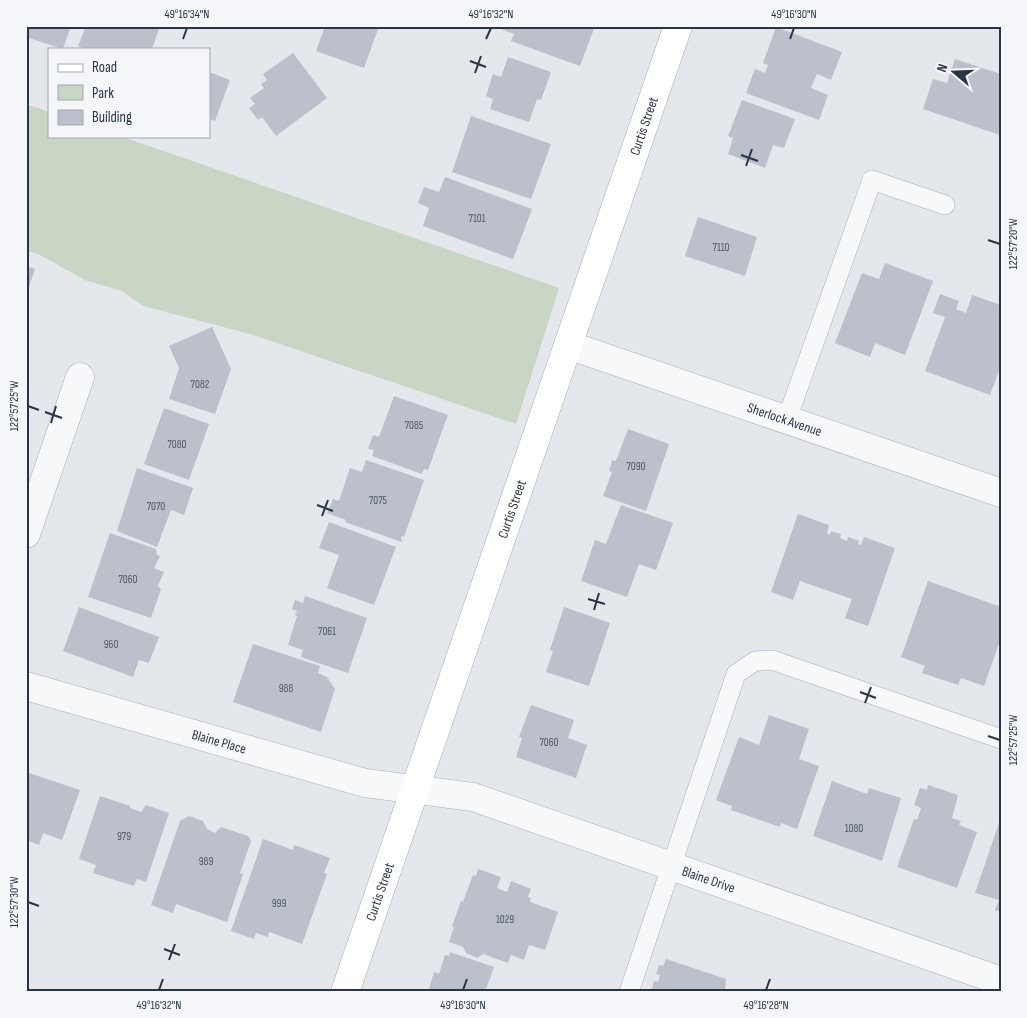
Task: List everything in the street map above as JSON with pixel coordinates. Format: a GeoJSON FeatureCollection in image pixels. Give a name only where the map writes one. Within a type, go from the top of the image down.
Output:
{"type":"FeatureCollection","features":[{"type":"Feature","properties":{"kind":"street","name":"Curtis Street"},"geometry":{"type":"LineString","coordinates":[[345,992],[678,26]]}},
{"type":"Feature","properties":{"kind":"street","name":"Sherlock Avenue"},"geometry":{"type":"LineString","coordinates":[[568,345],[1001,493]]}},
{"type":"Feature","properties":{"kind":"street"},"geometry":{"type":"LineString","coordinates":[[26,534],[80,377]]}},
{"type":"Feature","properties":{"kind":"street","name":"Blaine Place"},"geometry":{"type":"LineString","coordinates":[[26,686],[365,783],[415,789]]}},
{"type":"Feature","properties":{"kind":"street","name":"Blaine Drive"},"geometry":{"type":"LineString","coordinates":[[415,789],[473,797],[1001,981]]}},
{"type":"Feature","properties":{"kind":"lane"},"geometry":{"type":"LineString","coordinates":[[787,419],[872,180],[945,205]]}},
{"type":"Feature","properties":{"kind":"lane"},"geometry":{"type":"LineString","coordinates":[[629,992],[736,674],[755,661],[772,660],[1001,740]]}},
{"type":"Feature","properties":{"kind":"green space"},"geometry":{"type":"Polygon","coordinates":[[[26,104],[48,112],[48,138],[126,138],[559,288],[516,424],[250,334],[143,306],[122,291],[85,280],[40,255],[26,250],[26,104]]]}},
{"type":"Feature","properties":{"kind":"building"},"geometry":{"type":"Polygon","coordinates":[[[26,26],[71,26],[63,48],[26,37],[26,26]]]}},
{"type":"Feature","properties":{"kind":"building"},"geometry":{"type":"Polygon","coordinates":[[[86,26],[151,26],[159,29],[152,48],[83,48],[78,46],[86,26]]]}},
{"type":"Feature","properties":{"kind":"building"},"geometry":{"type":"Polygon","coordinates":[[[325,26],[379,26],[364,68],[316,51],[325,26]]]}},
{"type":"Feature","properties":{"kind":"building"},"geometry":{"type":"Polygon","coordinates":[[[494,26],[595,26],[580,66],[511,41],[514,34],[494,26]]]}},
{"type":"Feature","properties":{"kind":"building"},"geometry":{"type":"Polygon","coordinates":[[[776,27],[842,52],[831,80],[817,74],[811,88],[828,95],[819,120],[746,93],[755,69],[765,73],[768,65],[763,63],[776,27]]]}},
{"type":"Feature","properties":{"kind":"building"},"geometry":{"type":"Polygon","coordinates":[[[293,53],[327,98],[276,136],[262,117],[258,120],[249,108],[255,104],[250,98],[264,88],[261,84],[267,80],[263,74],[293,53]]]}},
{"type":"Feature","properties":{"kind":"building"},"geometry":{"type":"Polygon","coordinates":[[[508,57],[551,72],[541,100],[537,99],[529,122],[490,109],[493,99],[486,96],[493,74],[501,77],[508,57]]]}},
{"type":"Feature","properties":{"kind":"building"},"geometry":{"type":"Polygon","coordinates":[[[955,59],[1001,74],[1000,135],[923,109],[933,79],[947,83],[955,59]]]}},
{"type":"Feature","properties":{"kind":"building"},"geometry":{"type":"Polygon","coordinates":[[[210,72],[230,80],[215,121],[210,119],[210,72]]]}},
{"type":"Feature","properties":{"kind":"building"},"geometry":{"type":"Polygon","coordinates":[[[742,100],[795,119],[784,148],[773,145],[765,168],[728,154],[733,138],[728,136],[742,100]]]}},
{"type":"Feature","properties":{"kind":"building"},"geometry":{"type":"Polygon","coordinates":[[[471,116],[551,144],[531,199],[452,172],[471,116]]]}},
{"type":"Feature","properties":{"kind":"building"},"geometry":{"type":"Polygon","coordinates":[[[445,177],[532,209],[513,259],[423,226],[429,208],[418,203],[424,187],[439,192],[445,177]]]}},
{"type":"Feature","properties":{"kind":"building"},"geometry":{"type":"Polygon","coordinates":[[[698,217],[757,237],[745,276],[685,256],[698,217]]]}},
{"type":"Feature","properties":{"kind":"building"},"geometry":{"type":"Polygon","coordinates":[[[885,263],[933,281],[905,355],[875,343],[870,357],[835,343],[862,273],[879,279],[885,263]]]}},
{"type":"Feature","properties":{"kind":"building"},"geometry":{"type":"Polygon","coordinates":[[[26,266],[35,269],[27,293],[26,293],[26,266]]]}},
{"type":"Feature","properties":{"kind":"building"},"geometry":{"type":"Polygon","coordinates":[[[940,294],[959,301],[956,309],[966,313],[972,295],[1001,305],[1001,365],[990,395],[925,371],[945,317],[933,313],[940,294]]]}},
{"type":"Feature","properties":{"kind":"building"},"geometry":{"type":"Polygon","coordinates":[[[212,327],[231,369],[215,414],[169,399],[179,368],[169,346],[212,327]]]}},
{"type":"Feature","properties":{"kind":"building"},"geometry":{"type":"Polygon","coordinates":[[[394,396],[448,415],[428,470],[424,469],[422,474],[372,456],[374,450],[368,449],[373,435],[379,437],[394,396]]]}},
{"type":"Feature","properties":{"kind":"building"},"geometry":{"type":"Polygon","coordinates":[[[164,408],[209,424],[189,480],[144,464],[164,408]]]}},
{"type":"Feature","properties":{"kind":"building"},"geometry":{"type":"Polygon","coordinates":[[[628,429],[669,444],[646,511],[603,496],[612,472],[609,471],[612,460],[616,461],[628,429]]]}},
{"type":"Feature","properties":{"kind":"building"},"geometry":{"type":"Polygon","coordinates":[[[366,460],[424,480],[404,537],[401,536],[402,542],[345,522],[346,520],[327,513],[333,499],[339,501],[350,468],[362,472],[366,460]]]}},
{"type":"Feature","properties":{"kind":"building"},"geometry":{"type":"Polygon","coordinates":[[[137,468],[193,488],[184,515],[171,510],[157,547],[117,531],[137,468]]]}},
{"type":"Feature","properties":{"kind":"building"},"geometry":{"type":"Polygon","coordinates":[[[621,505],[673,523],[656,570],[639,564],[627,597],[581,581],[595,540],[606,544],[621,505]]]}},
{"type":"Feature","properties":{"kind":"building"},"geometry":{"type":"Polygon","coordinates":[[[798,514],[829,525],[827,533],[830,535],[831,531],[841,534],[840,538],[847,541],[848,537],[859,541],[858,544],[861,545],[864,537],[895,548],[868,626],[845,618],[852,599],[800,581],[793,600],[771,592],[798,514]]]}},
{"type":"Feature","properties":{"kind":"building"},"geometry":{"type":"Polygon","coordinates":[[[329,522],[396,547],[374,605],[327,588],[339,555],[319,548],[329,522]]]}},
{"type":"Feature","properties":{"kind":"building"},"geometry":{"type":"Polygon","coordinates":[[[110,533],[156,549],[157,555],[160,556],[154,568],[164,572],[158,586],[161,589],[151,618],[88,597],[110,533]]]}},
{"type":"Feature","properties":{"kind":"building"},"geometry":{"type":"Polygon","coordinates":[[[928,581],[1001,607],[1001,638],[984,686],[961,678],[958,685],[922,673],[925,666],[901,657],[928,581]]]}},
{"type":"Feature","properties":{"kind":"building"},"geometry":{"type":"Polygon","coordinates":[[[305,596],[367,618],[348,673],[301,657],[303,650],[288,645],[297,616],[295,615],[297,611],[292,609],[295,600],[303,603],[305,596]]]}},
{"type":"Feature","properties":{"kind":"building"},"geometry":{"type":"Polygon","coordinates":[[[79,607],[159,637],[149,663],[139,660],[133,677],[63,651],[79,607]]]}},
{"type":"Feature","properties":{"kind":"building"},"geometry":{"type":"Polygon","coordinates":[[[564,607],[610,623],[589,686],[546,672],[553,651],[550,650],[564,607]]]}},
{"type":"Feature","properties":{"kind":"building"},"geometry":{"type":"Polygon","coordinates":[[[253,644],[320,666],[318,673],[327,677],[335,689],[321,732],[233,702],[253,644]]]}},
{"type":"Feature","properties":{"kind":"building"},"geometry":{"type":"Polygon","coordinates":[[[531,705],[574,720],[568,738],[587,745],[576,778],[516,757],[522,738],[519,737],[531,705]]]}},
{"type":"Feature","properties":{"kind":"building"},"geometry":{"type":"Polygon","coordinates":[[[769,715],[809,729],[799,759],[819,766],[797,829],[781,823],[780,827],[731,810],[732,806],[716,800],[739,737],[759,745],[769,715]]]}},
{"type":"Feature","properties":{"kind":"building"},"geometry":{"type":"Polygon","coordinates":[[[26,772],[80,790],[62,840],[43,833],[39,845],[26,840],[26,772]]]}},
{"type":"Feature","properties":{"kind":"building"},"geometry":{"type":"Polygon","coordinates":[[[832,781],[867,794],[869,788],[901,798],[882,861],[813,836],[832,781]]]}},
{"type":"Feature","properties":{"kind":"building"},"geometry":{"type":"Polygon","coordinates":[[[928,785],[958,795],[952,818],[961,821],[959,825],[977,832],[957,888],[897,867],[914,819],[917,820],[921,808],[914,805],[920,788],[927,790],[928,785]]]}},
{"type":"Feature","properties":{"kind":"building"},"geometry":{"type":"Polygon","coordinates":[[[100,796],[130,806],[130,808],[141,812],[146,805],[169,813],[146,882],[137,879],[134,886],[93,873],[96,865],[79,859],[100,796]]]}},
{"type":"Feature","properties":{"kind":"building"},"geometry":{"type":"Polygon","coordinates":[[[189,816],[203,821],[207,829],[215,833],[221,827],[248,836],[251,841],[240,873],[243,874],[227,922],[176,904],[173,913],[151,905],[180,821],[189,816]]]}},
{"type":"Feature","properties":{"kind":"building"},"geometry":{"type":"Polygon","coordinates":[[[1001,817],[1001,912],[995,910],[999,900],[975,893],[1001,817]]]}},
{"type":"Feature","properties":{"kind":"building"},"geometry":{"type":"Polygon","coordinates":[[[263,839],[293,850],[294,845],[330,858],[324,873],[327,874],[302,944],[269,932],[268,937],[256,933],[254,939],[231,931],[263,839]]]}},
{"type":"Feature","properties":{"kind":"building"},"geometry":{"type":"Polygon","coordinates":[[[478,869],[501,877],[497,888],[507,892],[511,881],[531,889],[528,897],[531,898],[530,902],[558,912],[545,950],[529,945],[524,960],[511,955],[508,963],[483,954],[477,958],[466,953],[463,947],[449,942],[454,927],[452,926],[461,901],[463,902],[473,875],[476,876],[478,869]]]}},
{"type":"Feature","properties":{"kind":"building"},"geometry":{"type":"Polygon","coordinates":[[[450,952],[494,967],[485,992],[428,992],[434,972],[439,974],[445,955],[449,956],[450,952]]]}},
{"type":"Feature","properties":{"kind":"building"},"geometry":{"type":"Polygon","coordinates":[[[666,959],[726,979],[725,992],[651,992],[654,981],[658,982],[660,975],[656,974],[659,965],[663,966],[666,959]]]}}]}
